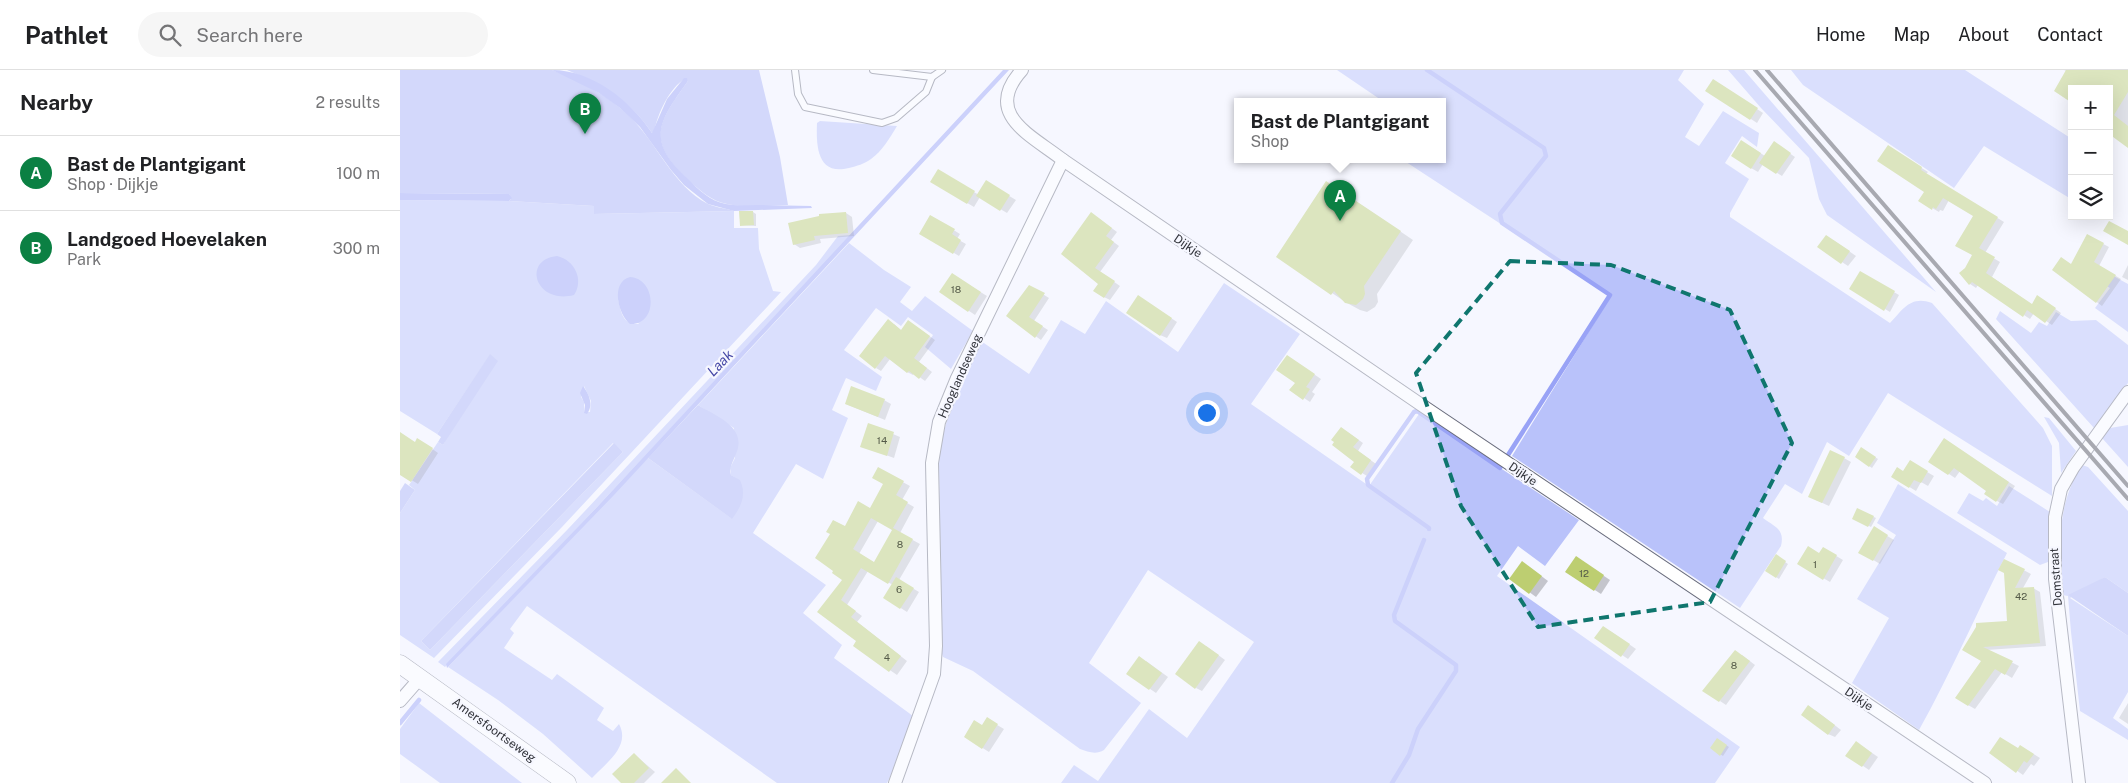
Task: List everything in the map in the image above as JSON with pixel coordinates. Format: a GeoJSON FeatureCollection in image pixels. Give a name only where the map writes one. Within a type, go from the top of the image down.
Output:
{"type":"FeatureCollection","features":[{"type":"Feature","properties":{"kind":"main road","name":"Amersfoortseweg"},"geometry":{"type":"LineString","coordinates":[[400,664],[567,783]]}},
{"type":"Feature","properties":{"kind":"street"},"geometry":{"type":"LineString","coordinates":[[1022,70],[1014,79],[1008,94],[1006,102],[1010,114],[1018,126],[1063,160]]}},
{"type":"Feature","properties":{"kind":"street","name":"Hooglandseweg"},"geometry":{"type":"LineString","coordinates":[[895,783],[934,674],[936,646],[932,463],[939,422],[957,378],[1063,160]]}},
{"type":"Feature","properties":{"kind":"street","name":"Dijkje"},"geometry":{"type":"LineString","coordinates":[[1063,160],[1420,404],[1986,783]]}},
{"type":"Feature","properties":{"kind":"street","name":"Domstraat"},"geometry":{"type":"LineString","coordinates":[[2079,783],[2055,579],[2055,517],[2061,489],[2073,468],[2125,402]]}},
{"type":"Feature","properties":{"kind":"street"},"geometry":{"type":"LineString","coordinates":[[400,701],[420,677]]}},
{"type":"Feature","properties":{"kind":"lane"},"geometry":{"type":"LineString","coordinates":[[795,70],[798,94],[804,107],[882,123],[896,118],[926,92],[932,77],[942,70]]}},
{"type":"Feature","properties":{"kind":"lane"},"geometry":{"type":"LineString","coordinates":[[873,70],[932,77]]}},
{"type":"Feature","properties":{"kind":"highlighted area"},"geometry":{"type":"Polygon","coordinates":[[[1510,261],[1611,265],[1730,310],[1792,443],[1710,602],[1538,627],[1461,506],[1416,373],[1510,261]]]}},
{"type":"Feature","properties":{"kind":"shaded area"},"geometry":{"type":"Polygon","coordinates":[[[400,70],[552,70],[562,74],[593,89],[630,117],[649,139],[675,175],[695,196],[708,204],[734,211],[594,214],[594,206],[509,201],[511,199],[509,194],[400,193],[400,70]]]}},
{"type":"Feature","properties":{"kind":"shaded area"},"geometry":{"type":"Polygon","coordinates":[[[552,70],[567,71],[596,81],[622,99],[652,133],[667,99],[684,78],[687,78],[688,81],[669,109],[661,131],[666,153],[692,183],[710,198],[720,203],[730,205],[811,206],[812,208],[734,211],[708,204],[684,185],[640,127],[620,108],[599,93],[552,70]]]}},
{"type":"Feature","properties":{"kind":"shaded area"},"geometry":{"type":"Polygon","coordinates":[[[567,70],[759,70],[780,157],[788,205],[742,206],[721,203],[701,191],[675,166],[666,154],[661,142],[661,132],[663,121],[669,109],[688,81],[686,78],[669,94],[652,133],[635,112],[615,95],[567,70]]]}},
{"type":"Feature","properties":{"kind":"shaded area"},"geometry":{"type":"Polygon","coordinates":[[[1003,70],[1009,70],[614,495],[447,668],[446,664],[597,507],[1003,70]]]}},
{"type":"Feature","properties":{"kind":"shaded area"},"geometry":{"type":"Polygon","coordinates":[[[1337,70],[1684,70],[1678,80],[1704,104],[1685,137],[1699,146],[1723,111],[1759,133],[1757,147],[1742,136],[1725,163],[1749,179],[1730,213],[1730,217],[1890,323],[1903,308],[1913,302],[1925,301],[1932,303],[2043,428],[2052,446],[2052,496],[1888,393],[1849,456],[1827,442],[1802,494],[1785,484],[1763,518],[1780,532],[1782,536],[1781,546],[1740,608],[1512,456],[1611,296],[1408,163],[1446,163],[1446,98],[1378,98],[1337,70]]]}},
{"type":"Feature","properties":{"kind":"shaded area"},"geometry":{"type":"Polygon","coordinates":[[[1728,70],[1744,70],[1936,292],[1827,215],[1819,199],[1809,158],[1728,70]]]}},
{"type":"Feature","properties":{"kind":"shaded area"},"geometry":{"type":"Polygon","coordinates":[[[1791,70],[1965,70],[2068,136],[2068,197],[1984,146],[1954,188],[1803,85],[1791,70]]]}},
{"type":"Feature","properties":{"kind":"shaded area"},"geometry":{"type":"Polygon","coordinates":[[[820,121],[897,126],[889,140],[871,159],[858,166],[838,169],[830,168],[825,163],[818,149],[817,123],[820,121]]]}},
{"type":"Feature","properties":{"kind":"shaded area"},"geometry":{"type":"Polygon","coordinates":[[[400,193],[509,194],[512,198],[509,201],[400,200],[400,193]]]}},
{"type":"Feature","properties":{"kind":"shaded area"},"geometry":{"type":"Polygon","coordinates":[[[400,200],[509,201],[594,206],[594,214],[734,211],[734,228],[758,228],[759,249],[773,291],[781,292],[562,527],[434,658],[400,635],[400,513],[415,490],[409,485],[438,442],[443,445],[490,355],[437,434],[400,411],[400,200]],[[618,299],[626,320],[639,324],[618,299]],[[584,386],[581,397],[584,402],[584,412],[590,412],[591,401],[584,386]],[[613,443],[421,641],[430,650],[623,452],[613,443]]]}},
{"type":"Feature","properties":{"kind":"shaded area"},"geometry":{"type":"Polygon","coordinates":[[[851,235],[445,667],[438,662],[568,529],[816,265],[838,236],[851,235]]]}},
{"type":"Feature","properties":{"kind":"shaded area"},"geometry":{"type":"Polygon","coordinates":[[[849,243],[884,270],[911,287],[900,302],[912,311],[925,296],[973,331],[951,369],[925,347],[933,335],[908,317],[901,326],[876,308],[844,350],[882,377],[876,391],[846,378],[832,410],[848,418],[823,479],[796,464],[753,533],[826,585],[803,613],[842,645],[834,658],[913,716],[890,777],[887,783],[777,783],[527,606],[510,629],[514,633],[504,648],[552,680],[557,674],[604,708],[597,720],[613,731],[619,724],[622,740],[619,747],[610,760],[592,778],[543,734],[498,700],[448,667],[648,458],[731,518],[740,481],[731,475],[730,468],[735,458],[734,428],[698,405],[849,243]]]}},
{"type":"Feature","properties":{"kind":"shaded area"},"geometry":{"type":"Polygon","coordinates":[[[557,256],[569,262],[576,271],[578,283],[574,295],[561,296],[550,294],[542,288],[538,281],[539,265],[546,259],[557,256]]]}},
{"type":"Feature","properties":{"kind":"shaded area"},"geometry":{"type":"Polygon","coordinates":[[[2106,272],[2128,284],[2128,332],[2095,308],[2110,288],[2099,281],[2106,272]]]}},
{"type":"Feature","properties":{"kind":"shaded area"},"geometry":{"type":"Polygon","coordinates":[[[630,277],[639,279],[645,285],[651,301],[650,310],[646,317],[639,322],[630,324],[622,314],[619,306],[618,292],[624,280],[630,277]]]}},
{"type":"Feature","properties":{"kind":"shaded area"},"geometry":{"type":"Polygon","coordinates":[[[1224,283],[1300,334],[1251,404],[1369,486],[1419,414],[1579,520],[1545,566],[1518,546],[1497,576],[1740,747],[1715,783],[1061,783],[1074,765],[1098,781],[1149,709],[1187,738],[1254,642],[1148,570],[1089,663],[1141,703],[1104,750],[1095,753],[1080,749],[973,671],[943,657],[939,466],[948,417],[981,341],[1029,374],[1061,320],[1085,334],[1106,301],[1178,352],[1224,283]]]}},
{"type":"Feature","properties":{"kind":"shaded area"},"geometry":{"type":"Polygon","coordinates":[[[2000,311],[2031,333],[2039,322],[2047,326],[2056,312],[2071,321],[2096,320],[2128,345],[2128,383],[2094,428],[1996,319],[2000,311]]]}},
{"type":"Feature","properties":{"kind":"shaded area"},"geometry":{"type":"Polygon","coordinates":[[[490,354],[498,361],[443,445],[438,442],[441,437],[437,434],[490,354]]]}},
{"type":"Feature","properties":{"kind":"shaded area"},"geometry":{"type":"Polygon","coordinates":[[[583,386],[590,400],[587,414],[584,413],[585,405],[580,393],[583,386]]]}},
{"type":"Feature","properties":{"kind":"shaded area"},"geometry":{"type":"Polygon","coordinates":[[[698,405],[726,422],[736,433],[738,448],[730,471],[731,475],[740,480],[743,496],[738,510],[732,519],[648,458],[698,405]]]}},
{"type":"Feature","properties":{"kind":"shaded area"},"geometry":{"type":"Polygon","coordinates":[[[2044,417],[2049,418],[2076,451],[2061,473],[2059,443],[2044,417]]]}},
{"type":"Feature","properties":{"kind":"shaded area"},"geometry":{"type":"Polygon","coordinates":[[[2128,425],[2128,467],[2102,438],[2110,428],[2128,425]]]}},
{"type":"Feature","properties":{"kind":"shaded area"},"geometry":{"type":"Polygon","coordinates":[[[614,443],[623,452],[430,650],[421,641],[614,443]]]}},
{"type":"Feature","properties":{"kind":"shaded area"},"geometry":{"type":"Polygon","coordinates":[[[2082,465],[2088,467],[2128,511],[2128,593],[2105,577],[2070,598],[2128,636],[2128,692],[2113,718],[2128,729],[2128,740],[2080,711],[2068,596],[2062,595],[2060,544],[2063,512],[2067,496],[2082,465]]]}},
{"type":"Feature","properties":{"kind":"shaded area"},"geometry":{"type":"Polygon","coordinates":[[[405,483],[415,490],[400,513],[400,491],[405,483]]]}},
{"type":"Feature","properties":{"kind":"shaded area"},"geometry":{"type":"Polygon","coordinates":[[[1898,484],[2007,553],[1919,730],[1852,683],[1889,618],[1857,599],[1896,535],[1877,523],[1898,484]]]}},
{"type":"Feature","properties":{"kind":"shaded area"},"geometry":{"type":"Polygon","coordinates":[[[2009,486],[2050,512],[2048,562],[2040,565],[1957,513],[1969,493],[1983,501],[1986,498],[1997,506],[2009,486]]]}},
{"type":"Feature","properties":{"kind":"shaded area"},"geometry":{"type":"Polygon","coordinates":[[[2105,577],[2128,593],[2128,636],[2068,595],[2105,577]]]}},
{"type":"Feature","properties":{"kind":"shaded area"},"geometry":{"type":"Polygon","coordinates":[[[419,703],[522,783],[440,783],[400,754],[400,729],[419,703]]]}},
{"type":"Feature","properties":{"kind":"building"},"geometry":{"type":"Polygon","coordinates":[[[2066,70],[2128,70],[2128,92],[2114,115],[2128,126],[2128,148],[2113,137],[2113,85],[2068,85],[2068,100],[2054,91],[2066,70]]]}},
{"type":"Feature","properties":{"kind":"building"},"geometry":{"type":"Polygon","coordinates":[[[1713,79],[1758,108],[1750,120],[1705,91],[1713,79]]]}},
{"type":"Feature","properties":{"kind":"building"},"geometry":{"type":"Polygon","coordinates":[[[1741,140],[1761,153],[1751,169],[1731,156],[1741,140]]]}},
{"type":"Feature","properties":{"kind":"building"},"geometry":{"type":"Polygon","coordinates":[[[1774,141],[1791,153],[1776,174],[1759,163],[1774,141]]]}},
{"type":"Feature","properties":{"kind":"building"},"geometry":{"type":"Polygon","coordinates":[[[1888,145],[1922,167],[1921,170],[1998,217],[1979,248],[1995,257],[1986,273],[2032,304],[2037,295],[2056,308],[2045,323],[2027,310],[2023,317],[1972,282],[1969,285],[1959,273],[1965,268],[1972,255],[1955,246],[1973,216],[1943,198],[1936,209],[1933,207],[1932,210],[1918,201],[1924,192],[1877,161],[1888,145]]]}},
{"type":"Feature","properties":{"kind":"building"},"geometry":{"type":"Polygon","coordinates":[[[938,169],[975,191],[967,204],[930,182],[938,169]]]}},
{"type":"Feature","properties":{"kind":"building"},"geometry":{"type":"Polygon","coordinates":[[[986,180],[1010,195],[1000,211],[976,196],[986,180]]]}},
{"type":"Feature","properties":{"kind":"building"},"geometry":{"type":"Polygon","coordinates":[[[1326,181],[1401,231],[1364,286],[1365,294],[1363,299],[1356,305],[1345,303],[1334,291],[1331,295],[1276,257],[1326,181]]]}},
{"type":"Feature","properties":{"kind":"building"},"geometry":{"type":"Polygon","coordinates":[[[739,211],[753,211],[754,225],[740,226],[739,211]]]}},
{"type":"Feature","properties":{"kind":"building"},"geometry":{"type":"Polygon","coordinates":[[[846,212],[848,233],[814,236],[815,240],[793,245],[788,223],[819,216],[819,214],[846,212]]]}},
{"type":"Feature","properties":{"kind":"building"},"geometry":{"type":"Polygon","coordinates":[[[1091,212],[1112,228],[1106,236],[1114,242],[1095,268],[1115,281],[1104,298],[1093,291],[1098,284],[1061,254],[1091,212]]]}},
{"type":"Feature","properties":{"kind":"building"},"geometry":{"type":"Polygon","coordinates":[[[930,215],[955,229],[952,234],[961,240],[953,254],[919,234],[930,215]]]}},
{"type":"Feature","properties":{"kind":"building"},"geometry":{"type":"Polygon","coordinates":[[[2109,221],[2128,231],[2128,245],[2103,231],[2109,221]]]}},
{"type":"Feature","properties":{"kind":"building"},"geometry":{"type":"Polygon","coordinates":[[[2087,234],[2104,243],[2094,262],[2116,275],[2096,303],[2052,270],[2061,257],[2071,264],[2087,234]]]}},
{"type":"Feature","properties":{"kind":"building"},"geometry":{"type":"Polygon","coordinates":[[[1826,235],[1850,251],[1841,264],[1817,247],[1826,235]]]}},
{"type":"Feature","properties":{"kind":"building"},"geometry":{"type":"Polygon","coordinates":[[[1860,271],[1895,291],[1884,311],[1849,289],[1860,271]]]}},
{"type":"Feature","properties":{"kind":"building"},"geometry":{"type":"Polygon","coordinates":[[[952,273],[981,292],[968,312],[939,292],[952,273]]]}},
{"type":"Feature","properties":{"kind":"building"},"geometry":{"type":"Polygon","coordinates":[[[1029,285],[1045,293],[1029,317],[1043,326],[1035,338],[1006,316],[1029,285]]]}},
{"type":"Feature","properties":{"kind":"building"},"geometry":{"type":"Polygon","coordinates":[[[1138,295],[1172,318],[1160,336],[1126,313],[1138,295]]]}},
{"type":"Feature","properties":{"kind":"building"},"geometry":{"type":"Polygon","coordinates":[[[888,319],[901,330],[908,320],[930,336],[914,358],[927,368],[919,379],[909,371],[907,373],[885,356],[875,369],[859,356],[888,319]]]}},
{"type":"Feature","properties":{"kind":"building"},"geometry":{"type":"Polygon","coordinates":[[[1287,355],[1315,374],[1306,387],[1310,389],[1303,400],[1289,390],[1295,383],[1276,370],[1287,355]]]}},
{"type":"Feature","properties":{"kind":"building"},"geometry":{"type":"Polygon","coordinates":[[[851,386],[885,399],[878,417],[845,404],[851,386]]]}},
{"type":"Feature","properties":{"kind":"building"},"geometry":{"type":"Polygon","coordinates":[[[868,423],[894,432],[887,456],[860,447],[868,423]]]}},
{"type":"Feature","properties":{"kind":"building"},"geometry":{"type":"Polygon","coordinates":[[[1341,427],[1359,440],[1353,447],[1371,460],[1361,475],[1350,467],[1354,462],[1332,445],[1334,442],[1331,440],[1341,427]]]}},
{"type":"Feature","properties":{"kind":"building"},"geometry":{"type":"Polygon","coordinates":[[[400,432],[415,442],[417,438],[433,448],[411,482],[400,475],[400,432]]]}},
{"type":"Feature","properties":{"kind":"building"},"geometry":{"type":"Polygon","coordinates":[[[1944,438],[2009,482],[1996,502],[1984,494],[1986,491],[1954,468],[1948,475],[1928,462],[1944,438]]]}},
{"type":"Feature","properties":{"kind":"building"},"geometry":{"type":"Polygon","coordinates":[[[1861,447],[1876,457],[1869,467],[1855,457],[1861,447]]]}},
{"type":"Feature","properties":{"kind":"building"},"geometry":{"type":"Polygon","coordinates":[[[1830,450],[1845,457],[1822,503],[1808,497],[1830,450]]]}},
{"type":"Feature","properties":{"kind":"building"},"geometry":{"type":"Polygon","coordinates":[[[1910,460],[1928,471],[1921,483],[1914,480],[1909,488],[1891,477],[1897,467],[1903,471],[1910,460]]]}},
{"type":"Feature","properties":{"kind":"building"},"geometry":{"type":"Polygon","coordinates":[[[878,467],[904,481],[896,495],[908,502],[893,528],[913,539],[888,584],[861,568],[841,600],[856,611],[851,617],[901,656],[889,672],[853,646],[856,641],[817,612],[842,580],[815,558],[830,534],[826,532],[833,520],[845,526],[858,501],[870,508],[883,484],[872,478],[878,467]],[[871,518],[853,549],[874,562],[892,530],[871,518]]]}},
{"type":"Feature","properties":{"kind":"building"},"geometry":{"type":"Polygon","coordinates":[[[1857,508],[1874,516],[1868,527],[1852,519],[1857,508]]]}},
{"type":"Feature","properties":{"kind":"building"},"geometry":{"type":"Polygon","coordinates":[[[1874,526],[1888,535],[1873,561],[1858,553],[1874,526]]]}},
{"type":"Feature","properties":{"kind":"building"},"geometry":{"type":"Polygon","coordinates":[[[1808,546],[1819,553],[1823,547],[1837,555],[1823,580],[1797,564],[1808,546]]]}},
{"type":"Feature","properties":{"kind":"building"},"geometry":{"type":"Polygon","coordinates":[[[1776,554],[1786,561],[1776,578],[1765,571],[1776,554]]]}},
{"type":"Feature","properties":{"kind":"building"},"geometry":{"type":"Polygon","coordinates":[[[1576,556],[1604,575],[1594,591],[1565,572],[1576,556]]]}},
{"type":"Feature","properties":{"kind":"building"},"geometry":{"type":"Polygon","coordinates":[[[2004,559],[2025,569],[2015,588],[2034,587],[2040,643],[1983,647],[2013,661],[2005,675],[1995,669],[1968,706],[1955,698],[1981,661],[1962,650],[1976,627],[1976,623],[2007,621],[2004,573],[1998,570],[2004,559]]]}},
{"type":"Feature","properties":{"kind":"building"},"geometry":{"type":"Polygon","coordinates":[[[1522,561],[1542,576],[1529,594],[1509,579],[1522,561]]]}},
{"type":"Feature","properties":{"kind":"building"},"geometry":{"type":"Polygon","coordinates":[[[896,577],[914,588],[900,609],[883,598],[896,577]]]}},
{"type":"Feature","properties":{"kind":"building"},"geometry":{"type":"Polygon","coordinates":[[[1603,626],[1630,644],[1621,657],[1594,638],[1603,626]]]}},
{"type":"Feature","properties":{"kind":"building"},"geometry":{"type":"Polygon","coordinates":[[[1199,641],[1219,655],[1195,689],[1175,674],[1199,641]]]}},
{"type":"Feature","properties":{"kind":"building"},"geometry":{"type":"Polygon","coordinates":[[[1735,650],[1750,661],[1719,702],[1702,691],[1735,650]]]}},
{"type":"Feature","properties":{"kind":"building"},"geometry":{"type":"Polygon","coordinates":[[[1139,656],[1162,673],[1149,690],[1126,674],[1139,656]]]}},
{"type":"Feature","properties":{"kind":"building"},"geometry":{"type":"Polygon","coordinates":[[[1808,705],[1835,725],[1828,735],[1801,715],[1808,705]]]}},
{"type":"Feature","properties":{"kind":"building"},"geometry":{"type":"Polygon","coordinates":[[[987,717],[998,724],[982,749],[964,737],[974,720],[982,725],[987,717]]]}},
{"type":"Feature","properties":{"kind":"building"},"geometry":{"type":"Polygon","coordinates":[[[2000,737],[2018,748],[2020,745],[2034,754],[2027,763],[2024,761],[2016,773],[1989,753],[2000,737]]]}},
{"type":"Feature","properties":{"kind":"building"},"geometry":{"type":"Polygon","coordinates":[[[1717,738],[1727,745],[1720,756],[1710,748],[1717,738]]]}},
{"type":"Feature","properties":{"kind":"building"},"geometry":{"type":"Polygon","coordinates":[[[1856,741],[1872,753],[1862,767],[1845,756],[1856,741]]]}},
{"type":"Feature","properties":{"kind":"building"},"geometry":{"type":"Polygon","coordinates":[[[634,753],[649,768],[634,783],[621,783],[612,774],[634,753]]]}},
{"type":"Feature","properties":{"kind":"building"},"geometry":{"type":"Polygon","coordinates":[[[676,768],[691,783],[661,783],[676,768]]]}},
{"type":"Feature","properties":{"kind":"waterway"},"geometry":{"type":"LineString","coordinates":[[1427,70],[1544,148],[1546,156],[1500,214],[1502,223],[1610,295],[1508,455]]}},
{"type":"Feature","properties":{"kind":"waterway"},"geometry":{"type":"LineString","coordinates":[[1429,529],[1368,485],[1367,479],[1414,412],[1417,411],[1500,468],[1501,466]]}},
{"type":"Feature","properties":{"kind":"waterway"},"geometry":{"type":"LineString","coordinates":[[1392,783],[1409,755],[1418,729],[1456,671],[1456,665],[1395,621],[1394,615],[1424,540]]}},
{"type":"Feature","properties":{"kind":"waterway","name":"Laak"},"geometry":{"type":"LineString","coordinates":[[400,723],[419,700]]}},
{"type":"Feature","properties":{"kind":"railway"},"geometry":{"type":"LineString","coordinates":[[1755,70],[2128,499]]}},
{"type":"Feature","properties":{"kind":"railway"},"geometry":{"type":"LineString","coordinates":[[1767,70],[2128,486]]}},
{"type":"Feature","properties":{"kind":"place","name":"Landgoed Hoevelaken"},"geometry":{"type":"Point","coordinates":[585,134]}},
{"type":"Feature","properties":{"kind":"place","name":"Bast de Plantgigant"},"geometry":{"type":"Point","coordinates":[1340,221]}}]}
